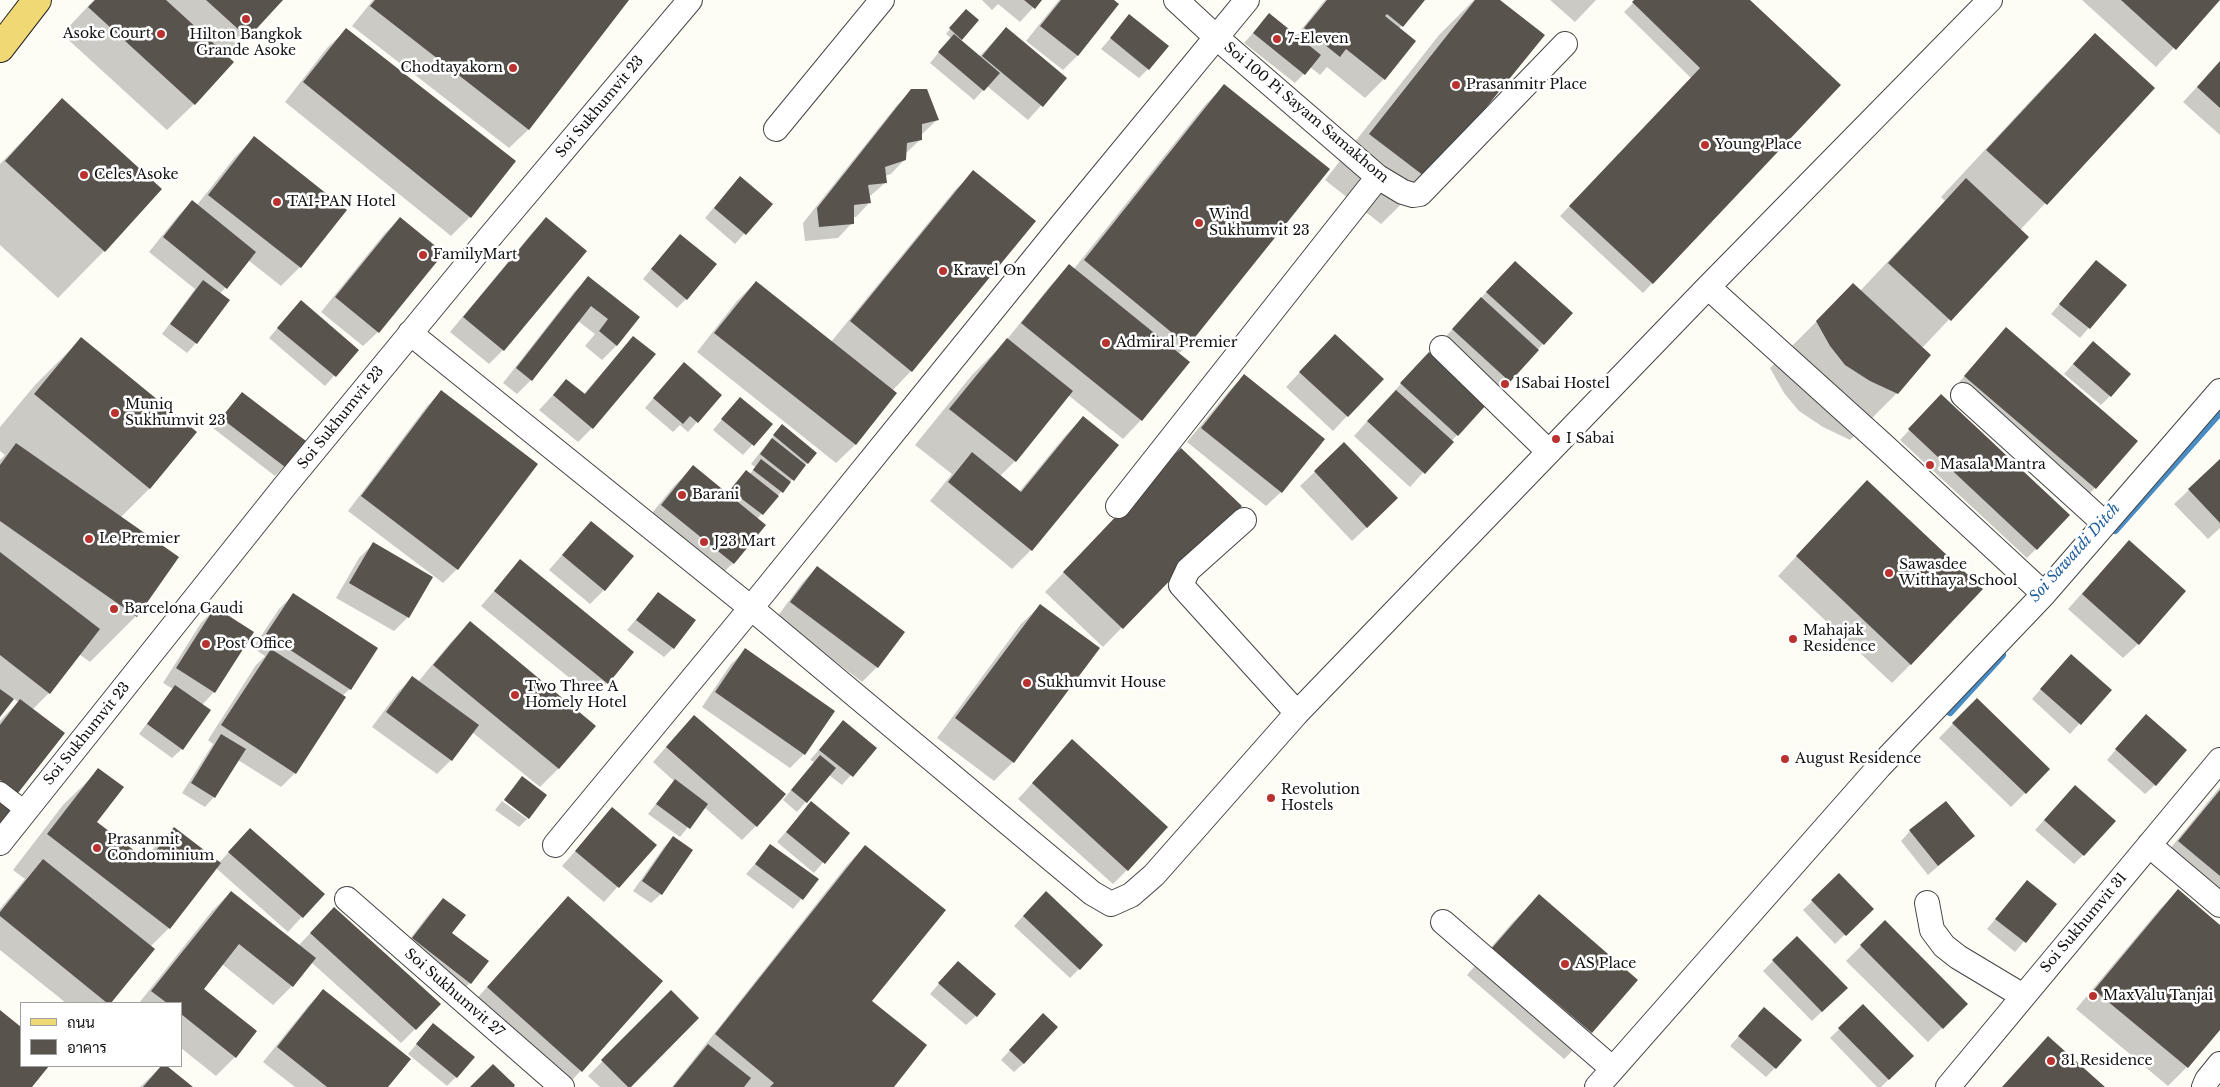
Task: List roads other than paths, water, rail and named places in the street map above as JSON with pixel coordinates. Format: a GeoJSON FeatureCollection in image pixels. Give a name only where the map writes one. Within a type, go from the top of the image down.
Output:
{"type":"FeatureCollection","features":[{"type":"Feature","properties":{"kind":"main road"},"geometry":{"type":"LineString","coordinates":[[0,48],[37,0]]}},
{"type":"Feature","properties":{"kind":"street","name":"Soi Sukhumvit 23"},"geometry":{"type":"LineString","coordinates":[[0,843],[284,487],[410,333],[690,0]]}},
{"type":"Feature","properties":{"kind":"street"},"geometry":{"type":"LineString","coordinates":[[776,129],[882,0]]}},
{"type":"Feature","properties":{"kind":"street","name":"Soi 100 Pi Sayam Samakhom"},"geometry":{"type":"LineString","coordinates":[[1176,0],[1217,38],[1378,177],[1403,192],[1420,194],[1565,44]]}},
{"type":"Feature","properties":{"kind":"street"},"geometry":{"type":"LineString","coordinates":[[555,845],[1248,0]]}},
{"type":"Feature","properties":{"kind":"street"},"geometry":{"type":"LineString","coordinates":[[410,333],[751,608],[1092,893],[1112,904],[1131,895],[1154,875],[1297,713],[1708,287],[1990,0]]}},
{"type":"Feature","properties":{"kind":"street"},"geometry":{"type":"LineString","coordinates":[[1118,506],[1378,177]]}},
{"type":"Feature","properties":{"kind":"street"},"geometry":{"type":"LineString","coordinates":[[1708,287],[2044,594]]}},
{"type":"Feature","properties":{"kind":"street"},"geometry":{"type":"LineString","coordinates":[[1442,348],[1549,452]]}},
{"type":"Feature","properties":{"kind":"street"},"geometry":{"type":"LineString","coordinates":[[1597,1087],[1879,767],[2044,594],[2220,391]]}},
{"type":"Feature","properties":{"kind":"street"},"geometry":{"type":"LineString","coordinates":[[1963,395],[2104,523]]}},
{"type":"Feature","properties":{"kind":"street"},"geometry":{"type":"LineString","coordinates":[[1244,520],[1188,570],[1181,585],[1297,713]]}},
{"type":"Feature","properties":{"kind":"street","name":"Soi Sukhumvit 31"},"geometry":{"type":"LineString","coordinates":[[1948,1087],[2220,760]]}},
{"type":"Feature","properties":{"kind":"street"},"geometry":{"type":"LineString","coordinates":[[0,791],[26,811]]}},
{"type":"Feature","properties":{"kind":"street"},"geometry":{"type":"LineString","coordinates":[[2149,845],[2220,905]]}},
{"type":"Feature","properties":{"kind":"street","name":"Soi Sukhumvit 27"},"geometry":{"type":"LineString","coordinates":[[347,899],[562,1087]]}},
{"type":"Feature","properties":{"kind":"street"},"geometry":{"type":"LineString","coordinates":[[1927,902],[1932,930],[1944,946],[1958,958],[2023,996]]}},
{"type":"Feature","properties":{"kind":"street"},"geometry":{"type":"LineString","coordinates":[[1443,922],[1613,1069]]}},
{"type":"Feature","properties":{"kind":"street"},"geometry":{"type":"LineString","coordinates":[[2204,1087],[2207,1080],[2220,1064]]}},
{"type":"Feature","properties":{"kind":"waterway","name":"Soi Sawatdi Ditch"},"geometry":{"type":"LineString","coordinates":[[2115,530],[2220,412]]}},
{"type":"Feature","properties":{"kind":"waterway","name":"Soi Sawatdi Ditch"},"geometry":{"type":"LineString","coordinates":[[1950,712],[2002,655]]}},
{"type":"Feature","properties":{"kind":"place","name":"Hilton Bangkok Grande Asoke"},"geometry":{"type":"Point","coordinates":[246,19]}},
{"type":"Feature","properties":{"kind":"place","name":"Asoke Court"},"geometry":{"type":"Point","coordinates":[161,34]}},
{"type":"Feature","properties":{"kind":"place","name":"7-Eleven"},"geometry":{"type":"Point","coordinates":[1277,39]}},
{"type":"Feature","properties":{"kind":"place","name":"Chodtayakorn"},"geometry":{"type":"Point","coordinates":[513,68]}},
{"type":"Feature","properties":{"kind":"place","name":"Prasanmitr Place"},"geometry":{"type":"Point","coordinates":[1456,85]}},
{"type":"Feature","properties":{"kind":"place","name":"Young Place"},"geometry":{"type":"Point","coordinates":[1705,145]}},
{"type":"Feature","properties":{"kind":"place","name":"Celes Asoke"},"geometry":{"type":"Point","coordinates":[84,175]}},
{"type":"Feature","properties":{"kind":"place","name":"TAI-PAN Hotel"},"geometry":{"type":"Point","coordinates":[277,202]}},
{"type":"Feature","properties":{"kind":"place","name":"Wind Sukhumvit 23"},"geometry":{"type":"Point","coordinates":[1199,223]}},
{"type":"Feature","properties":{"kind":"place","name":"FamilyMart"},"geometry":{"type":"Point","coordinates":[423,255]}},
{"type":"Feature","properties":{"kind":"place","name":"Kravel On"},"geometry":{"type":"Point","coordinates":[943,271]}},
{"type":"Feature","properties":{"kind":"place","name":"Admiral Premier"},"geometry":{"type":"Point","coordinates":[1106,343]}},
{"type":"Feature","properties":{"kind":"place","name":"1Sabai Hostel"},"geometry":{"type":"Point","coordinates":[1505,384]}},
{"type":"Feature","properties":{"kind":"place","name":"Muniq Sukhumvit 23"},"geometry":{"type":"Point","coordinates":[115,413]}},
{"type":"Feature","properties":{"kind":"place","name":"I Sabai"},"geometry":{"type":"Point","coordinates":[1556,439]}},
{"type":"Feature","properties":{"kind":"place","name":"Masala Mantra"},"geometry":{"type":"Point","coordinates":[1930,465]}},
{"type":"Feature","properties":{"kind":"place","name":"Barani"},"geometry":{"type":"Point","coordinates":[682,495]}},
{"type":"Feature","properties":{"kind":"place","name":"Le Premier"},"geometry":{"type":"Point","coordinates":[89,539]}},
{"type":"Feature","properties":{"kind":"place","name":"J23 Mart"},"geometry":{"type":"Point","coordinates":[704,542]}},
{"type":"Feature","properties":{"kind":"place","name":"Sawasdee Witthaya School"},"geometry":{"type":"Point","coordinates":[1889,573]}},
{"type":"Feature","properties":{"kind":"place","name":"Barcelona Gaudi"},"geometry":{"type":"Point","coordinates":[114,609]}},
{"type":"Feature","properties":{"kind":"place","name":"Mahajak Residence"},"geometry":{"type":"Point","coordinates":[1793,639]}},
{"type":"Feature","properties":{"kind":"place","name":"Post Office"},"geometry":{"type":"Point","coordinates":[206,644]}},
{"type":"Feature","properties":{"kind":"place","name":"Sukhumvit House"},"geometry":{"type":"Point","coordinates":[1027,683]}},
{"type":"Feature","properties":{"kind":"place","name":"Two Three A Homely Hotel"},"geometry":{"type":"Point","coordinates":[515,695]}},
{"type":"Feature","properties":{"kind":"place","name":"August Residence"},"geometry":{"type":"Point","coordinates":[1785,759]}},
{"type":"Feature","properties":{"kind":"place","name":"Revolution Hostels"},"geometry":{"type":"Point","coordinates":[1271,798]}},
{"type":"Feature","properties":{"kind":"place","name":"Prasanmit Condominium"},"geometry":{"type":"Point","coordinates":[97,848]}},
{"type":"Feature","properties":{"kind":"place","name":"AS Place"},"geometry":{"type":"Point","coordinates":[1565,964]}},
{"type":"Feature","properties":{"kind":"place","name":"MaxValu Tanjai"},"geometry":{"type":"Point","coordinates":[2093,996]}},
{"type":"Feature","properties":{"kind":"place","name":"31 Residence"},"geometry":{"type":"Point","coordinates":[2051,1061]}}]}
